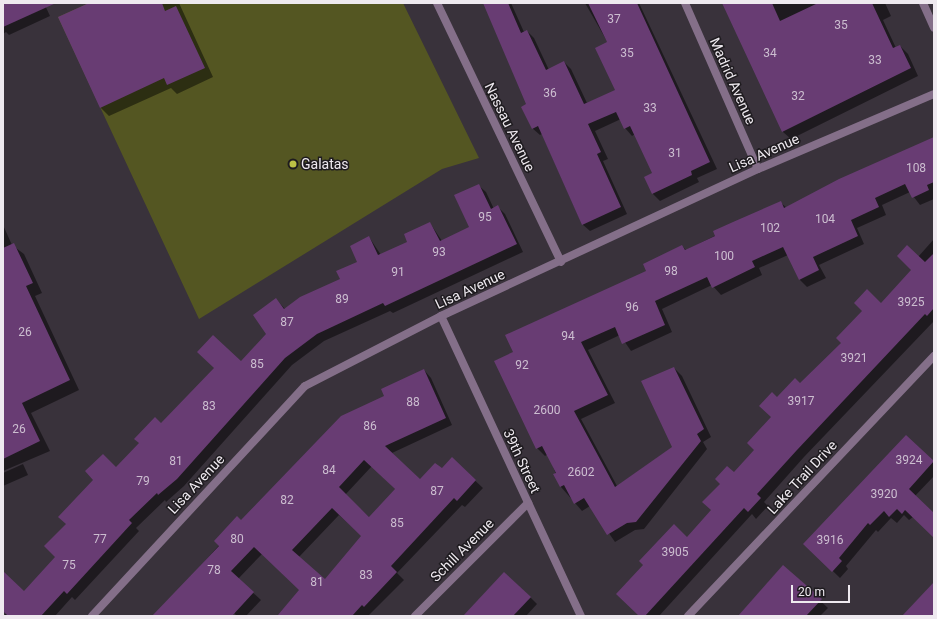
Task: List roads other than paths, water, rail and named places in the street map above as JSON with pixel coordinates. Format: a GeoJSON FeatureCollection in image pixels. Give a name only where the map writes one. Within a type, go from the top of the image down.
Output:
{"type":"FeatureCollection","features":[{"type":"Feature","properties":{"kind":"street","name":"Nassau Avenue"},"geometry":{"type":"LineString","coordinates":[[437,3],[560,262]]}},
{"type":"Feature","properties":{"kind":"street","name":"Madrid Avenue"},"geometry":{"type":"LineString","coordinates":[[684,3],[758,169]]}},
{"type":"Feature","properties":{"kind":"street"},"geometry":{"type":"LineString","coordinates":[[923,3],[934,28]]}},
{"type":"Feature","properties":{"kind":"street","name":"Lisa Avenue"},"geometry":{"type":"LineString","coordinates":[[92,616],[305,386],[441,316],[758,169],[934,94]]}},
{"type":"Feature","properties":{"kind":"street","name":"39th Street"},"geometry":{"type":"LineString","coordinates":[[441,316],[581,616]]}},
{"type":"Feature","properties":{"kind":"street","name":"Lake Trail Drive"},"geometry":{"type":"LineString","coordinates":[[688,616],[934,356]]}},
{"type":"Feature","properties":{"kind":"street","name":"Schill Avenue"},"geometry":{"type":"LineString","coordinates":[[415,616],[528,503]]}},
{"type":"Feature","properties":{"kind":"place","name":"Galatas"},"geometry":{"type":"Point","coordinates":[293,164]}}]}
